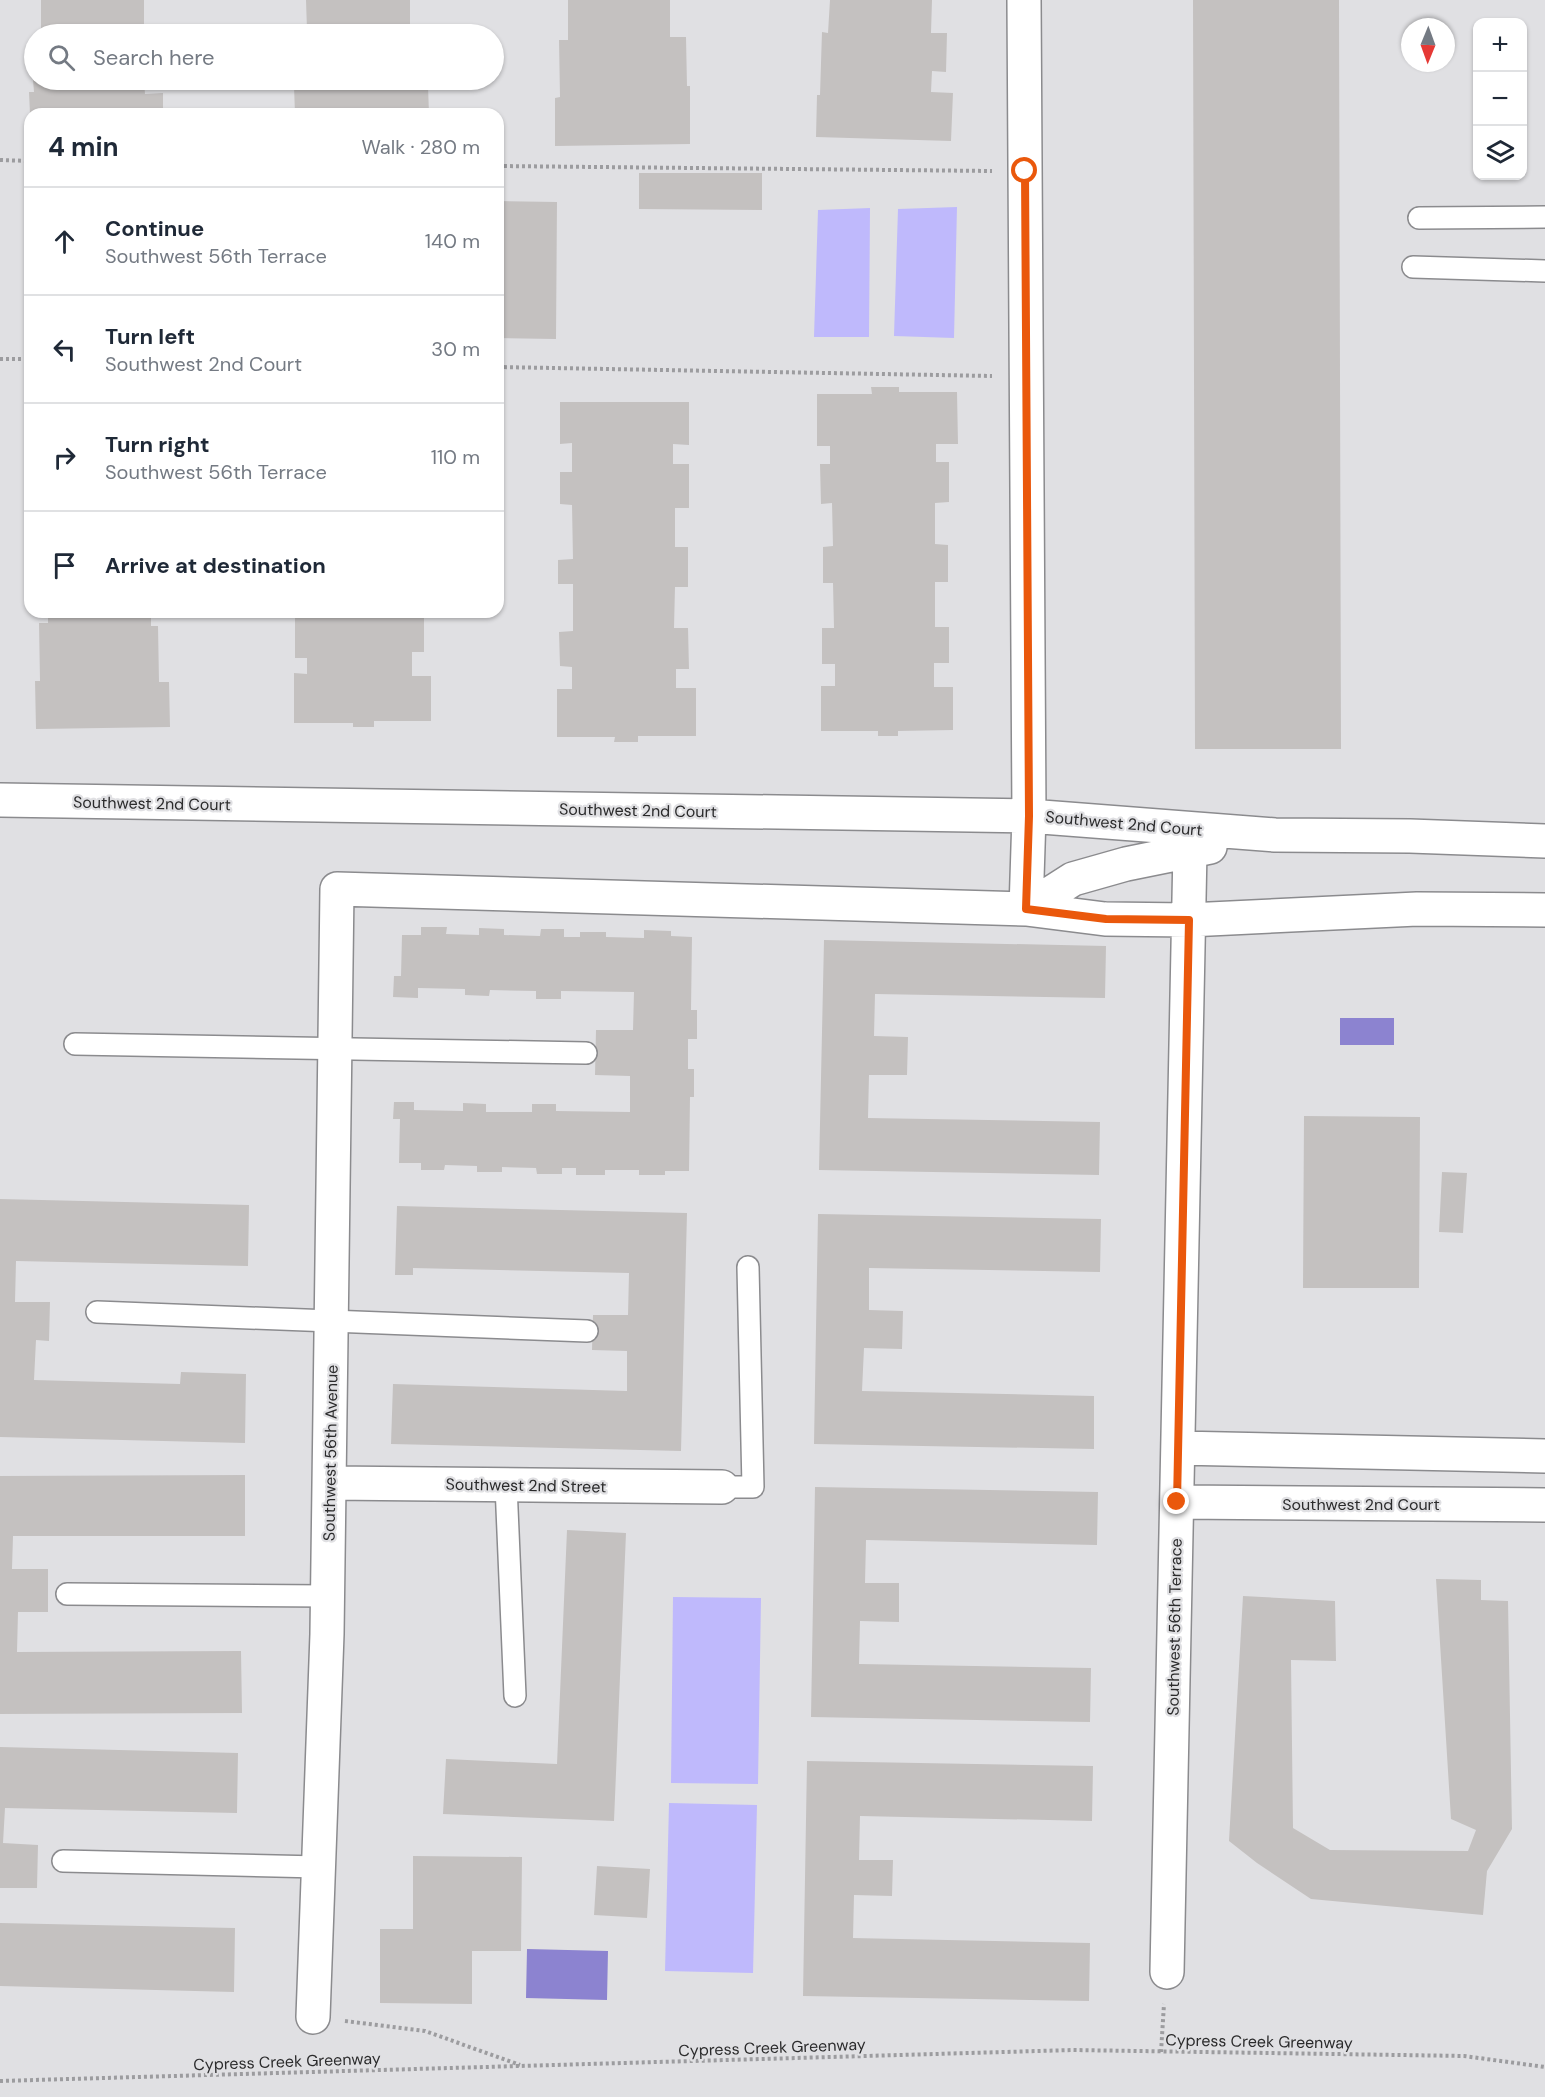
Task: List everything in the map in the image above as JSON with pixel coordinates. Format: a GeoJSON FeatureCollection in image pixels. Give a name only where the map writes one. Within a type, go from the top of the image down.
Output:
{"type":"FeatureCollection","features":[{"type":"Feature","properties":{"kind":"street"},"geometry":{"type":"LineString","coordinates":[[1024,0],[1029,816],[1026,909],[1106,919],[1189,920],[1417,909],[1545,910]]}},
{"type":"Feature","properties":{"kind":"street","name":"Southwest 2nd Court"},"geometry":{"type":"LineString","coordinates":[[0,800],[1029,816],[1275,836],[1410,836],[1545,841]]}},
{"type":"Feature","properties":{"kind":"street","name":"Southwest 2nd Court"},"geometry":{"type":"LineString","coordinates":[[1026,909],[1073,879],[1126,864],[1190,850],[1275,836]]}},
{"type":"Feature","properties":{"kind":"street","name":"Southwest 56th Terrace"},"geometry":{"type":"LineString","coordinates":[[1167,1972],[1190,850]]}},
{"type":"Feature","properties":{"kind":"street","name":"Southwest 56th Avenue"},"geometry":{"type":"LineString","coordinates":[[313,2017],[328,1596],[337,889],[1026,909]]}},
{"type":"Feature","properties":{"kind":"street"},"geometry":{"type":"LineString","coordinates":[[1178,1448],[1545,1456]]}},
{"type":"Feature","properties":{"kind":"street","name":"Southwest 2nd Street"},"geometry":{"type":"LineString","coordinates":[[330,1483],[722,1487]]}},
{"type":"Feature","properties":{"kind":"street","name":"Southwest 2nd Court"},"geometry":{"type":"LineString","coordinates":[[1177,1502],[1545,1505]]}},
{"type":"Feature","properties":{"kind":"lane"},"geometry":{"type":"LineString","coordinates":[[1419,218],[1545,218]]}},
{"type":"Feature","properties":{"kind":"lane"},"geometry":{"type":"LineString","coordinates":[[1413,267],[1545,271]]}},
{"type":"Feature","properties":{"kind":"lane"},"geometry":{"type":"LineString","coordinates":[[75,1044],[586,1053]]}},
{"type":"Feature","properties":{"kind":"lane"},"geometry":{"type":"LineString","coordinates":[[722,1487],[753,1487],[748,1268]]}},
{"type":"Feature","properties":{"kind":"lane"},"geometry":{"type":"LineString","coordinates":[[97,1312],[587,1331]]}},
{"type":"Feature","properties":{"kind":"lane"},"geometry":{"type":"LineString","coordinates":[[506,1485],[515,1696]]}},
{"type":"Feature","properties":{"kind":"lane"},"geometry":{"type":"LineString","coordinates":[[67,1594],[328,1596]]}},
{"type":"Feature","properties":{"kind":"lane"},"geometry":{"type":"LineString","coordinates":[[63,1861],[319,1867]]}},
{"type":"Feature","properties":{"kind":"path"},"geometry":{"type":"LineString","coordinates":[[0,160],[24,161]]}},
{"type":"Feature","properties":{"kind":"path"},"geometry":{"type":"LineString","coordinates":[[504,166],[1025,171]]}},
{"type":"Feature","properties":{"kind":"path"},"geometry":{"type":"LineString","coordinates":[[0,358],[24,359]]}},
{"type":"Feature","properties":{"kind":"path"},"geometry":{"type":"LineString","coordinates":[[504,367],[1026,376]]}},
{"type":"Feature","properties":{"kind":"path"},"geometry":{"type":"LineString","coordinates":[[1161,2052],[1167,1972]]}},
{"type":"Feature","properties":{"kind":"path"},"geometry":{"type":"LineString","coordinates":[[313,2017],[425,2031],[523,2066]]}},
{"type":"Feature","properties":{"kind":"path","name":"Cypress Creek Greenway"},"geometry":{"type":"LineString","coordinates":[[0,2081],[1073,2050],[1464,2056],[1545,2067]]}},
{"type":"Feature","properties":{"kind":"shaded area"},"geometry":{"type":"Polygon","coordinates":[[[957,207],[954,338],[894,336],[898,209],[957,207]]]}},
{"type":"Feature","properties":{"kind":"shaded area"},"geometry":{"type":"Polygon","coordinates":[[[870,208],[869,337],[814,337],[818,210],[870,208]]]}},
{"type":"Feature","properties":{"kind":"shaded area"},"geometry":{"type":"Polygon","coordinates":[[[1340,1018],[1394,1018],[1394,1045],[1340,1045],[1340,1018]]]}},
{"type":"Feature","properties":{"kind":"shaded area"},"geometry":{"type":"Polygon","coordinates":[[[673,1597],[761,1598],[758,1784],[671,1783],[673,1597]]]}},
{"type":"Feature","properties":{"kind":"shaded area"},"geometry":{"type":"Polygon","coordinates":[[[669,1803],[757,1805],[753,1973],[665,1971],[669,1803]]]}},
{"type":"Feature","properties":{"kind":"shaded area"},"geometry":{"type":"Polygon","coordinates":[[[527,1949],[608,1951],[607,2000],[526,1998],[527,1949]]]}},
{"type":"Feature","properties":{"kind":"building"},"geometry":{"type":"Polygon","coordinates":[[[41,0],[144,0],[144,24],[41,24],[41,0]]]}},
{"type":"Feature","properties":{"kind":"building"},"geometry":{"type":"Polygon","coordinates":[[[306,0],[410,0],[410,24],[307,24],[306,0]]]}},
{"type":"Feature","properties":{"kind":"building"},"geometry":{"type":"Polygon","coordinates":[[[568,0],[670,0],[670,37],[686,37],[687,86],[690,86],[690,144],[555,146],[555,98],[560,97],[559,40],[568,40],[568,0]]]}},
{"type":"Feature","properties":{"kind":"building"},"geometry":{"type":"Polygon","coordinates":[[[830,0],[932,0],[931,33],[947,33],[946,72],[932,71],[931,92],[953,93],[951,141],[816,137],[822,32],[828,33],[830,0]]]}},
{"type":"Feature","properties":{"kind":"building"},"geometry":{"type":"Polygon","coordinates":[[[1193,0],[1339,0],[1341,749],[1195,749],[1193,0]]]}},
{"type":"Feature","properties":{"kind":"building"},"geometry":{"type":"Polygon","coordinates":[[[34,90],[145,90],[145,94],[163,93],[163,108],[30,108],[29,92],[34,92],[34,90]]]}},
{"type":"Feature","properties":{"kind":"building"},"geometry":{"type":"Polygon","coordinates":[[[294,90],[428,90],[429,108],[295,108],[294,90]]]}},
{"type":"Feature","properties":{"kind":"building"},"geometry":{"type":"Polygon","coordinates":[[[639,173],[762,173],[762,210],[639,209],[639,173]]]}},
{"type":"Feature","properties":{"kind":"building"},"geometry":{"type":"Polygon","coordinates":[[[504,201],[557,202],[556,339],[504,338],[504,201]]]}},
{"type":"Feature","properties":{"kind":"building"},"geometry":{"type":"Polygon","coordinates":[[[871,387],[899,387],[899,392],[957,392],[958,444],[936,444],[936,462],[949,462],[949,502],[935,503],[935,544],[948,545],[948,582],[935,582],[935,627],[949,627],[949,663],[934,663],[934,687],[953,687],[953,730],[898,731],[898,736],[878,736],[878,731],[821,731],[821,686],[835,686],[835,664],[822,664],[822,628],[834,628],[833,583],[823,583],[823,547],[833,546],[832,503],[821,504],[820,464],[830,464],[830,446],[817,446],[817,394],[872,394],[871,387]]]}},
{"type":"Feature","properties":{"kind":"building"},"geometry":{"type":"Polygon","coordinates":[[[560,402],[689,402],[689,445],[673,444],[673,464],[689,464],[689,508],[675,508],[675,547],[688,547],[688,587],[675,587],[674,628],[688,628],[689,669],[676,669],[676,688],[696,688],[696,736],[638,736],[638,742],[614,742],[615,737],[557,737],[557,689],[572,689],[572,667],[560,666],[559,632],[573,631],[573,584],[558,584],[558,560],[573,559],[572,505],[560,504],[560,472],[572,472],[572,443],[560,444],[560,402]]]}},
{"type":"Feature","properties":{"kind":"building"},"geometry":{"type":"Polygon","coordinates":[[[48,618],[151,618],[151,626],[158,626],[159,682],[169,682],[170,727],[36,729],[35,681],[40,681],[39,623],[48,623],[48,618]]]}},
{"type":"Feature","properties":{"kind":"building"},"geometry":{"type":"Polygon","coordinates":[[[295,618],[424,618],[424,652],[412,652],[412,676],[431,676],[431,721],[374,721],[374,727],[353,727],[353,723],[294,723],[294,673],[307,674],[307,658],[295,658],[295,618]]]}},
{"type":"Feature","properties":{"kind":"building"},"geometry":{"type":"Polygon","coordinates":[[[421,927],[447,927],[446,934],[479,935],[479,928],[504,929],[504,935],[540,936],[541,929],[564,929],[564,937],[580,937],[580,932],[606,932],[606,937],[644,938],[644,930],[671,931],[671,936],[692,937],[691,1010],[697,1010],[697,1039],[688,1039],[688,1069],[694,1069],[694,1097],[690,1097],[689,1171],[665,1171],[665,1175],[639,1175],[639,1170],[605,1170],[605,1175],[576,1175],[576,1168],[562,1168],[562,1174],[537,1174],[536,1168],[502,1167],[502,1172],[477,1172],[477,1166],[445,1165],[444,1170],[421,1170],[421,1163],[399,1163],[400,1119],[393,1119],[394,1102],[414,1102],[414,1110],[463,1111],[463,1103],[486,1104],[486,1112],[532,1112],[532,1104],[556,1104],[556,1111],[630,1112],[630,1076],[595,1075],[596,1030],[633,1030],[634,992],[561,991],[561,999],[536,999],[536,991],[490,990],[489,996],[465,995],[465,989],[418,988],[418,998],[393,997],[394,976],[401,976],[402,935],[421,935],[421,927]]]}},
{"type":"Feature","properties":{"kind":"building"},"geometry":{"type":"Polygon","coordinates":[[[824,940],[1106,946],[1105,998],[875,994],[874,1036],[908,1037],[907,1075],[869,1075],[868,1118],[1100,1122],[1099,1175],[819,1170],[824,940]]]}},
{"type":"Feature","properties":{"kind":"building"},"geometry":{"type":"Polygon","coordinates":[[[1304,1116],[1420,1117],[1419,1288],[1303,1288],[1304,1116]]]}},
{"type":"Feature","properties":{"kind":"building"},"geometry":{"type":"Polygon","coordinates":[[[1442,1172],[1467,1173],[1463,1233],[1439,1232],[1442,1172]]]}},
{"type":"Feature","properties":{"kind":"building"},"geometry":{"type":"Polygon","coordinates":[[[0,1199],[249,1205],[248,1266],[16,1261],[15,1302],[50,1302],[49,1341],[36,1340],[34,1380],[180,1384],[181,1372],[246,1374],[245,1443],[0,1437],[0,1199]]]}},
{"type":"Feature","properties":{"kind":"building"},"geometry":{"type":"Polygon","coordinates":[[[397,1206],[687,1213],[681,1451],[391,1444],[393,1384],[627,1391],[627,1351],[592,1350],[593,1315],[628,1315],[629,1273],[413,1268],[413,1275],[395,1275],[397,1206]]]}},
{"type":"Feature","properties":{"kind":"building"},"geometry":{"type":"Polygon","coordinates":[[[818,1214],[1101,1219],[1100,1272],[869,1268],[869,1310],[903,1311],[902,1349],[864,1348],[862,1391],[1094,1396],[1094,1449],[814,1444],[818,1214]]]}},
{"type":"Feature","properties":{"kind":"building"},"geometry":{"type":"Polygon","coordinates":[[[245,1475],[245,1536],[13,1536],[12,1569],[48,1569],[48,1612],[18,1612],[17,1652],[241,1651],[242,1713],[0,1714],[0,1476],[245,1475]]]}},
{"type":"Feature","properties":{"kind":"building"},"geometry":{"type":"Polygon","coordinates":[[[815,1487],[1098,1492],[1097,1545],[866,1540],[865,1583],[899,1583],[899,1622],[860,1621],[859,1664],[1091,1668],[1090,1722],[811,1717],[815,1487]]]}},
{"type":"Feature","properties":{"kind":"building"},"geometry":{"type":"Polygon","coordinates":[[[567,1530],[626,1533],[614,1821],[443,1814],[446,1759],[557,1764],[567,1530]]]}},
{"type":"Feature","properties":{"kind":"building"},"geometry":{"type":"Polygon","coordinates":[[[1436,1579],[1481,1580],[1481,1600],[1508,1601],[1512,1829],[1487,1871],[1483,1915],[1311,1899],[1229,1841],[1243,1596],[1335,1601],[1336,1661],[1291,1660],[1293,1828],[1330,1850],[1468,1851],[1476,1830],[1451,1819],[1436,1579]]]}},
{"type":"Feature","properties":{"kind":"building"},"geometry":{"type":"Polygon","coordinates":[[[0,1747],[238,1753],[237,1813],[5,1808],[3,1843],[38,1845],[37,1888],[0,1888],[0,1747]]]}},
{"type":"Feature","properties":{"kind":"building"},"geometry":{"type":"Polygon","coordinates":[[[807,1761],[1093,1766],[1092,1821],[860,1816],[859,1860],[893,1860],[892,1896],[854,1895],[853,1938],[1090,1943],[1089,2001],[803,1996],[807,1761]]]}},
{"type":"Feature","properties":{"kind":"building"},"geometry":{"type":"Polygon","coordinates":[[[413,1856],[522,1857],[521,1951],[472,1951],[472,2004],[380,2003],[380,1929],[413,1929],[413,1856]]]}},
{"type":"Feature","properties":{"kind":"building"},"geometry":{"type":"Polygon","coordinates":[[[597,1866],[650,1869],[647,1918],[594,1915],[597,1866]]]}},
{"type":"Feature","properties":{"kind":"building"},"geometry":{"type":"Polygon","coordinates":[[[0,1923],[235,1928],[234,1992],[0,1986],[0,1923]]]}},
{"type":"Feature","properties":{"kind":"route"},"geometry":{"type":"LineString","coordinates":[[1025,171],[1029,816],[1026,909],[1106,919],[1189,920],[1177,1502]]}}]}
